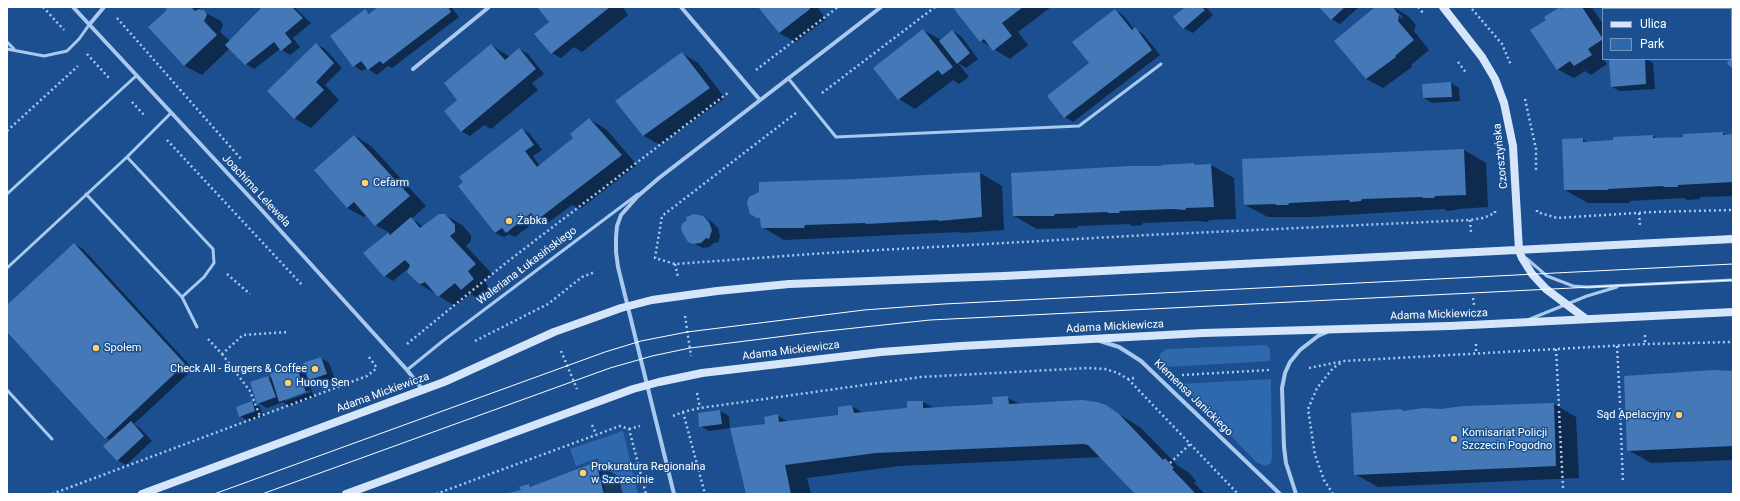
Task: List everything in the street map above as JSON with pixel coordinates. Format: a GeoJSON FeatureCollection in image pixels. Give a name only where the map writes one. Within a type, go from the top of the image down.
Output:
{"type":"FeatureCollection","features":[{"type":"Feature","properties":{"kind":"street","name":"Joachima Lelewela"},"geometry":{"type":"LineString","coordinates":[[73,7],[170,114],[263,212],[407,370],[423,390]]}},
{"type":"Feature","properties":{"kind":"street"},"geometry":{"type":"LineString","coordinates":[[89,25],[104,7]]}},
{"type":"Feature","properties":{"kind":"street"},"geometry":{"type":"LineString","coordinates":[[413,69],[489,7]]}},
{"type":"Feature","properties":{"kind":"street"},"geometry":{"type":"LineString","coordinates":[[681,7],[760,100]]}},
{"type":"Feature","properties":{"kind":"street","name":"Waleriana Łukasińskiego"},"geometry":{"type":"LineString","coordinates":[[628,306],[616,252],[617,226],[621,215],[629,205],[659,178],[881,7]]}},
{"type":"Feature","properties":{"kind":"street","name":"Czorsztyńska"},"geometry":{"type":"LineString","coordinates":[[1442,7],[1482,57],[1495,79],[1504,103],[1514,146],[1519,250]]}},
{"type":"Feature","properties":{"kind":"street","name":"Adama Mickiewicza"},"geometry":{"type":"LineString","coordinates":[[142,494],[423,390],[546,335],[628,306],[652,300],[717,291],[789,284],[1004,276],[1733,240]]}},
{"type":"Feature","properties":{"kind":"street"},"geometry":{"type":"LineString","coordinates":[[1519,250],[1524,262],[1532,274],[1546,289],[1586,320]]}},
{"type":"Feature","properties":{"kind":"street"},"geometry":{"type":"LineString","coordinates":[[628,306],[674,494]]}},
{"type":"Feature","properties":{"kind":"street","name":"Adama Mickiewicza"},"geometry":{"type":"LineString","coordinates":[[346,494],[647,385],[702,373],[881,352],[961,346],[1203,333],[1512,323],[1733,312]]}},
{"type":"Feature","properties":{"kind":"street"},"geometry":{"type":"LineString","coordinates":[[1296,494],[1285,456],[1282,388],[1284,373],[1292,358],[1304,346],[1322,334],[1339,329]]}},
{"type":"Feature","properties":{"kind":"street","name":"Klemensa Janickiego"},"geometry":{"type":"LineString","coordinates":[[1080,339],[1109,343],[1138,358],[1280,494]]}},
{"type":"Feature","properties":{"kind":"lane"},"geometry":{"type":"LineString","coordinates":[[7,49],[15,49],[44,56],[67,50],[75,43],[89,25]]}},
{"type":"Feature","properties":{"kind":"lane"},"geometry":{"type":"LineString","coordinates":[[7,42],[15,49]]}},
{"type":"Feature","properties":{"kind":"lane"},"geometry":{"type":"LineString","coordinates":[[788,78],[836,137],[1079,126],[1161,64]]}},
{"type":"Feature","properties":{"kind":"lane"},"geometry":{"type":"LineString","coordinates":[[7,194],[136,76]]}},
{"type":"Feature","properties":{"kind":"lane"},"geometry":{"type":"LineString","coordinates":[[7,268],[127,157],[170,114]]}},
{"type":"Feature","properties":{"kind":"lane"},"geometry":{"type":"LineString","coordinates":[[127,157],[213,249],[214,263],[204,277],[182,297]]}},
{"type":"Feature","properties":{"kind":"lane","name":"Waleriana Łukasińskiego"},"geometry":{"type":"LineString","coordinates":[[407,370],[659,178]]}},
{"type":"Feature","properties":{"kind":"lane"},"geometry":{"type":"LineString","coordinates":[[86,194],[182,297],[197,327]]}},
{"type":"Feature","properties":{"kind":"lane"},"geometry":{"type":"LineString","coordinates":[[1519,250],[1541,272],[1566,284],[1587,287],[1733,280]]}},
{"type":"Feature","properties":{"kind":"lane"},"geometry":{"type":"LineString","coordinates":[[1512,323],[1526,320],[1604,290],[1629,285]]}},
{"type":"Feature","properties":{"kind":"lane"},"geometry":{"type":"LineString","coordinates":[[7,390],[52,439]]}},
{"type":"Feature","properties":{"kind":"path"},"geometry":{"type":"LineString","coordinates":[[43,7],[75,43],[121,90],[305,287]]}},
{"type":"Feature","properties":{"kind":"path"},"geometry":{"type":"LineString","coordinates":[[402,338],[407,344],[507,262],[838,7]]}},
{"type":"Feature","properties":{"kind":"path"},"geometry":{"type":"LineString","coordinates":[[934,7],[662,216],[655,258],[675,264],[826,253],[1148,234],[1470,220],[1484,218],[1495,214],[1495,207]]}},
{"type":"Feature","properties":{"kind":"path"},"geometry":{"type":"LineString","coordinates":[[1418,7],[1425,16]]}},
{"type":"Feature","properties":{"kind":"path"},"geometry":{"type":"LineString","coordinates":[[120,12],[116,18],[245,164]]}},
{"type":"Feature","properties":{"kind":"path"},"geometry":{"type":"LineString","coordinates":[[89,57],[93,53]]}},
{"type":"Feature","properties":{"kind":"path"},"geometry":{"type":"LineString","coordinates":[[1454,56],[1471,81]]}},
{"type":"Feature","properties":{"kind":"path"},"geometry":{"type":"LineString","coordinates":[[7,131],[83,62]]}},
{"type":"Feature","properties":{"kind":"path"},"geometry":{"type":"LineString","coordinates":[[1543,214],[1557,218],[1652,212],[1733,210]]}},
{"type":"Feature","properties":{"kind":"path"},"geometry":{"type":"LineString","coordinates":[[1470,220],[1472,239]]}},
{"type":"Feature","properties":{"kind":"path"},"geometry":{"type":"LineString","coordinates":[[214,263],[250,294]]}},
{"type":"Feature","properties":{"kind":"path"},"geometry":{"type":"LineString","coordinates":[[675,264],[679,283]]}},
{"type":"Feature","properties":{"kind":"path"},"geometry":{"type":"LineString","coordinates":[[474,341],[548,304],[582,277],[595,272]]}},
{"type":"Feature","properties":{"kind":"path"},"geometry":{"type":"LineString","coordinates":[[548,304],[548,309]]}},
{"type":"Feature","properties":{"kind":"path"},"geometry":{"type":"LineString","coordinates":[[684,310],[692,361]]}},
{"type":"Feature","properties":{"kind":"path"},"geometry":{"type":"LineString","coordinates":[[197,327],[222,354],[250,390],[260,416]]}},
{"type":"Feature","properties":{"kind":"path"},"geometry":{"type":"LineString","coordinates":[[222,354],[243,335],[288,332]]}},
{"type":"Feature","properties":{"kind":"path"},"geometry":{"type":"LineString","coordinates":[[1308,368],[1344,360],[1617,346],[1733,342]]}},
{"type":"Feature","properties":{"kind":"path"},"geometry":{"type":"LineString","coordinates":[[1617,346],[1620,403]]}},
{"type":"Feature","properties":{"kind":"path"},"geometry":{"type":"LineString","coordinates":[[561,349],[579,395]]}},
{"type":"Feature","properties":{"kind":"path"},"geometry":{"type":"LineString","coordinates":[[1556,349],[1559,407]]}},
{"type":"Feature","properties":{"kind":"path"},"geometry":{"type":"LineString","coordinates":[[52,494],[367,376],[378,367],[368,356]]}},
{"type":"Feature","properties":{"kind":"path"},"geometry":{"type":"LineString","coordinates":[[1333,494],[1324,480],[1315,455],[1308,409],[1317,388],[1333,368],[1344,360]]}},
{"type":"Feature","properties":{"kind":"path"},"geometry":{"type":"LineString","coordinates":[[671,417],[683,412],[700,408],[922,377],[1088,368],[1111,371],[1128,379],[1238,494]]}},
{"type":"Feature","properties":{"kind":"path"},"geometry":{"type":"LineString","coordinates":[[1181,375],[1270,370]]}},
{"type":"Feature","properties":{"kind":"path"},"geometry":{"type":"LineString","coordinates":[[1128,379],[1139,378]]}},
{"type":"Feature","properties":{"kind":"path"},"geometry":{"type":"LineString","coordinates":[[696,388],[700,408]]}},
{"type":"Feature","properties":{"kind":"path"},"geometry":{"type":"LineString","coordinates":[[1620,408],[1623,483]]}},
{"type":"Feature","properties":{"kind":"path"},"geometry":{"type":"LineString","coordinates":[[1559,411],[1563,488]]}},
{"type":"Feature","properties":{"kind":"path"},"geometry":{"type":"LineString","coordinates":[[683,412],[705,494]]}},
{"type":"Feature","properties":{"kind":"path"},"geometry":{"type":"LineString","coordinates":[[436,494],[620,426],[629,429],[643,425]]}},
{"type":"Feature","properties":{"kind":"path"},"geometry":{"type":"LineString","coordinates":[[629,429],[646,494]]}},
{"type":"Feature","properties":{"kind":"path"},"geometry":{"type":"LineString","coordinates":[[1170,463],[1190,444]]}},
{"type":"Feature","properties":{"kind":"green space"},"geometry":{"type":"Polygon","coordinates":[[[1266,345],[1270,349],[1270,361],[1165,367],[1160,359],[1160,354],[1166,349],[1266,345]]]}},
{"type":"Feature","properties":{"kind":"green space"},"geometry":{"type":"Polygon","coordinates":[[[1271,379],[1272,457],[1271,463],[1265,466],[1256,462],[1181,384],[1271,379]]]}},
{"type":"Feature","properties":{"kind":"green space"},"geometry":{"type":"Polygon","coordinates":[[[623,431],[638,494],[606,494],[598,458],[576,466],[570,449],[623,431]]]}},
{"type":"Feature","properties":{"kind":"building"},"geometry":{"type":"Polygon","coordinates":[[[165,7],[191,7],[195,11],[199,9],[205,11],[207,15],[204,21],[217,35],[184,66],[148,27],[167,10],[165,7]]]}},
{"type":"Feature","properties":{"kind":"building"},"geometry":{"type":"Polygon","coordinates":[[[262,7],[292,7],[303,18],[285,33],[292,42],[281,51],[274,42],[245,65],[225,45],[262,7]]]}},
{"type":"Feature","properties":{"kind":"building"},"geometry":{"type":"Polygon","coordinates":[[[378,7],[448,7],[451,12],[383,64],[380,61],[368,70],[361,61],[353,67],[330,36],[365,9],[369,14],[378,7]]]}},
{"type":"Feature","properties":{"kind":"building"},"geometry":{"type":"Polygon","coordinates":[[[537,7],[610,7],[551,54],[534,34],[549,22],[537,7]]]}},
{"type":"Feature","properties":{"kind":"building"},"geometry":{"type":"Polygon","coordinates":[[[758,7],[809,7],[810,9],[779,33],[758,7]]]}},
{"type":"Feature","properties":{"kind":"building"},"geometry":{"type":"Polygon","coordinates":[[[955,7],[1023,7],[1002,23],[1012,36],[993,51],[984,39],[980,42],[954,9],[955,7]]]}},
{"type":"Feature","properties":{"kind":"building"},"geometry":{"type":"Polygon","coordinates":[[[1185,7],[1202,7],[1205,10],[1183,29],[1173,17],[1185,7]]]}},
{"type":"Feature","properties":{"kind":"building"},"geometry":{"type":"Polygon","coordinates":[[[1319,7],[1345,7],[1331,20],[1319,7]]]}},
{"type":"Feature","properties":{"kind":"building"},"geometry":{"type":"Polygon","coordinates":[[[1375,7],[1393,7],[1399,15],[1398,21],[1414,40],[1395,56],[1396,57],[1366,79],[1334,41],[1375,7]]]}},
{"type":"Feature","properties":{"kind":"building"},"geometry":{"type":"Polygon","coordinates":[[[1560,7],[1561,9],[1564,7],[1582,7],[1602,40],[1588,49],[1592,55],[1574,66],[1570,61],[1557,70],[1530,30],[1546,20],[1544,17],[1560,7]]]}},
{"type":"Feature","properties":{"kind":"building"},"geometry":{"type":"Polygon","coordinates":[[[1698,7],[1733,7],[1733,24],[1732,25],[1732,8],[1698,7]]]}},
{"type":"Feature","properties":{"kind":"building"},"geometry":{"type":"Polygon","coordinates":[[[1115,9],[1132,30],[1135,27],[1152,50],[1064,118],[1047,96],[1089,63],[1072,42],[1115,9]]]}},
{"type":"Feature","properties":{"kind":"building"},"geometry":{"type":"Polygon","coordinates":[[[923,29],[953,67],[942,75],[938,70],[898,100],[873,68],[923,29]]]}},
{"type":"Feature","properties":{"kind":"building"},"geometry":{"type":"Polygon","coordinates":[[[952,30],[970,53],[957,64],[939,41],[952,30]]]}},
{"type":"Feature","properties":{"kind":"building"},"geometry":{"type":"Polygon","coordinates":[[[316,43],[334,63],[316,82],[324,90],[294,119],[267,91],[316,43]]]}},
{"type":"Feature","properties":{"kind":"building"},"geometry":{"type":"Polygon","coordinates":[[[491,44],[505,60],[519,48],[536,69],[461,132],[444,111],[457,100],[444,83],[491,44]]]}},
{"type":"Feature","properties":{"kind":"building"},"geometry":{"type":"Polygon","coordinates":[[[682,52],[710,88],[643,136],[615,101],[682,52]]]}},
{"type":"Feature","properties":{"kind":"building"},"geometry":{"type":"Polygon","coordinates":[[[1733,56],[1733,69],[1727,63],[1730,60],[1732,60],[1733,56]]]}},
{"type":"Feature","properties":{"kind":"building"},"geometry":{"type":"Polygon","coordinates":[[[1609,60],[1645,60],[1646,84],[1611,87],[1609,60]]]}},
{"type":"Feature","properties":{"kind":"building"},"geometry":{"type":"Polygon","coordinates":[[[1451,82],[1452,97],[1423,98],[1422,84],[1451,82]]]}},
{"type":"Feature","properties":{"kind":"building"},"geometry":{"type":"Polygon","coordinates":[[[589,118],[622,155],[537,220],[531,213],[506,233],[502,228],[495,233],[458,186],[463,182],[459,177],[522,128],[534,145],[525,151],[537,167],[573,138],[570,134],[589,118]]]}},
{"type":"Feature","properties":{"kind":"building"},"geometry":{"type":"Polygon","coordinates":[[[1723,132],[1723,135],[1733,134],[1733,182],[1678,185],[1678,187],[1663,186],[1608,190],[1564,190],[1562,139],[1583,138],[1583,142],[1613,140],[1613,137],[1653,135],[1653,138],[1683,137],[1683,134],[1723,132]]]}},
{"type":"Feature","properties":{"kind":"building"},"geometry":{"type":"Polygon","coordinates":[[[354,135],[410,196],[375,226],[354,202],[347,208],[314,170],[354,135]]]}},
{"type":"Feature","properties":{"kind":"building"},"geometry":{"type":"Polygon","coordinates":[[[1464,149],[1466,195],[1435,196],[1434,198],[1362,199],[1361,201],[1350,202],[1349,200],[1289,203],[1288,205],[1244,205],[1242,159],[1464,149]]]}},
{"type":"Feature","properties":{"kind":"building"},"geometry":{"type":"Polygon","coordinates":[[[1194,163],[1194,165],[1211,164],[1214,207],[1186,208],[1185,210],[1120,211],[1119,213],[1055,214],[1054,216],[1013,216],[1011,173],[1128,166],[1162,166],[1161,165],[1194,163]]]}},
{"type":"Feature","properties":{"kind":"building"},"geometry":{"type":"Polygon","coordinates":[[[980,172],[982,217],[939,221],[805,225],[804,228],[761,228],[760,218],[750,214],[747,203],[749,197],[759,192],[759,182],[854,179],[980,172]]]}},
{"type":"Feature","properties":{"kind":"building"},"geometry":{"type":"Polygon","coordinates":[[[439,214],[445,214],[455,225],[455,232],[450,236],[476,264],[468,271],[474,279],[461,290],[455,283],[438,297],[425,282],[421,284],[418,283],[407,272],[410,265],[405,260],[384,277],[363,253],[388,233],[390,235],[411,217],[420,228],[439,214]]]}},
{"type":"Feature","properties":{"kind":"building"},"geometry":{"type":"Polygon","coordinates":[[[694,214],[703,216],[709,222],[712,230],[709,239],[706,238],[701,243],[693,244],[688,242],[681,230],[682,224],[687,220],[686,217],[694,214]]]}},
{"type":"Feature","properties":{"kind":"building","name":"Społem"},"geometry":{"type":"Polygon","coordinates":[[[74,243],[185,364],[105,439],[7,332],[7,305],[74,243]]]}},
{"type":"Feature","properties":{"kind":"building","name":"Check All - Burgers & Coffee"},"geometry":{"type":"Polygon","coordinates":[[[321,357],[327,374],[309,380],[303,363],[321,357]]]}},
{"type":"Feature","properties":{"kind":"building","name":"Huong Sen"},"geometry":{"type":"Polygon","coordinates":[[[295,364],[306,392],[279,402],[270,373],[295,364]]]}},
{"type":"Feature","properties":{"kind":"building","name":"Sąd Apelacyjny"},"geometry":{"type":"Polygon","coordinates":[[[1714,370],[1733,371],[1733,446],[1627,451],[1624,376],[1714,370]]]}},
{"type":"Feature","properties":{"kind":"building"},"geometry":{"type":"Polygon","coordinates":[[[268,376],[276,397],[257,404],[250,382],[268,376]]]}},
{"type":"Feature","properties":{"kind":"building"},"geometry":{"type":"Polygon","coordinates":[[[1008,396],[1009,404],[1082,400],[1106,405],[1119,414],[1163,460],[1165,458],[1174,468],[1172,469],[1196,494],[1135,494],[1088,445],[1083,444],[876,453],[785,465],[791,494],[746,494],[730,428],[765,424],[764,417],[778,414],[779,422],[838,415],[838,407],[852,405],[854,413],[907,408],[907,401],[923,401],[923,408],[993,404],[992,397],[1008,396]]]}},
{"type":"Feature","properties":{"kind":"building"},"geometry":{"type":"Polygon","coordinates":[[[252,401],[255,411],[239,417],[236,407],[252,401]]]}},
{"type":"Feature","properties":{"kind":"building","name":"Komisariat Policji Szczecin Pogodno"},"geometry":{"type":"Polygon","coordinates":[[[1554,403],[1556,466],[1354,475],[1351,413],[1401,409],[1403,411],[1423,408],[1441,409],[1463,406],[1554,403]]]}},
{"type":"Feature","properties":{"kind":"building"},"geometry":{"type":"Polygon","coordinates":[[[720,410],[722,424],[699,427],[698,413],[720,410]]]}},
{"type":"Feature","properties":{"kind":"building"},"geometry":{"type":"Polygon","coordinates":[[[131,421],[144,436],[117,461],[103,446],[131,421]]]}},
{"type":"Feature","properties":{"kind":"building","name":"Prokuratura Regionalna w Szczecinie"},"geometry":{"type":"Polygon","coordinates":[[[596,462],[604,494],[505,494],[521,490],[519,487],[529,484],[530,487],[596,462]]]}},
{"type":"Feature","properties":{"kind":"tram line"},"geometry":{"type":"LineString","coordinates":[[214,494],[605,352],[641,341],[687,332],[864,310],[944,304],[1733,264]]}},
{"type":"Feature","properties":{"kind":"tram line"},"geometry":{"type":"LineString","coordinates":[[262,494],[610,368],[652,356],[690,348],[930,320],[1733,280]]}},
{"type":"Feature","properties":{"kind":"place","name":"Cefarm"},"geometry":{"type":"Point","coordinates":[365,183]}},
{"type":"Feature","properties":{"kind":"place","name":"Żabka"},"geometry":{"type":"Point","coordinates":[509,221]}},
{"type":"Feature","properties":{"kind":"place","name":"Społem"},"geometry":{"type":"Point","coordinates":[96,348]}},
{"type":"Feature","properties":{"kind":"place","name":"Check All - Burgers & Coffee"},"geometry":{"type":"Point","coordinates":[315,369]}},
{"type":"Feature","properties":{"kind":"place","name":"Huong Sen"},"geometry":{"type":"Point","coordinates":[288,383]}},
{"type":"Feature","properties":{"kind":"place","name":"Sąd Apelacyjny"},"geometry":{"type":"Point","coordinates":[1679,415]}},
{"type":"Feature","properties":{"kind":"place","name":"Komisariat Policji Szczecin Pogodno"},"geometry":{"type":"Point","coordinates":[1454,439]}},
{"type":"Feature","properties":{"kind":"place","name":"Prokuratura Regionalna w Szczecinie"},"geometry":{"type":"Point","coordinates":[583,473]}}]}
